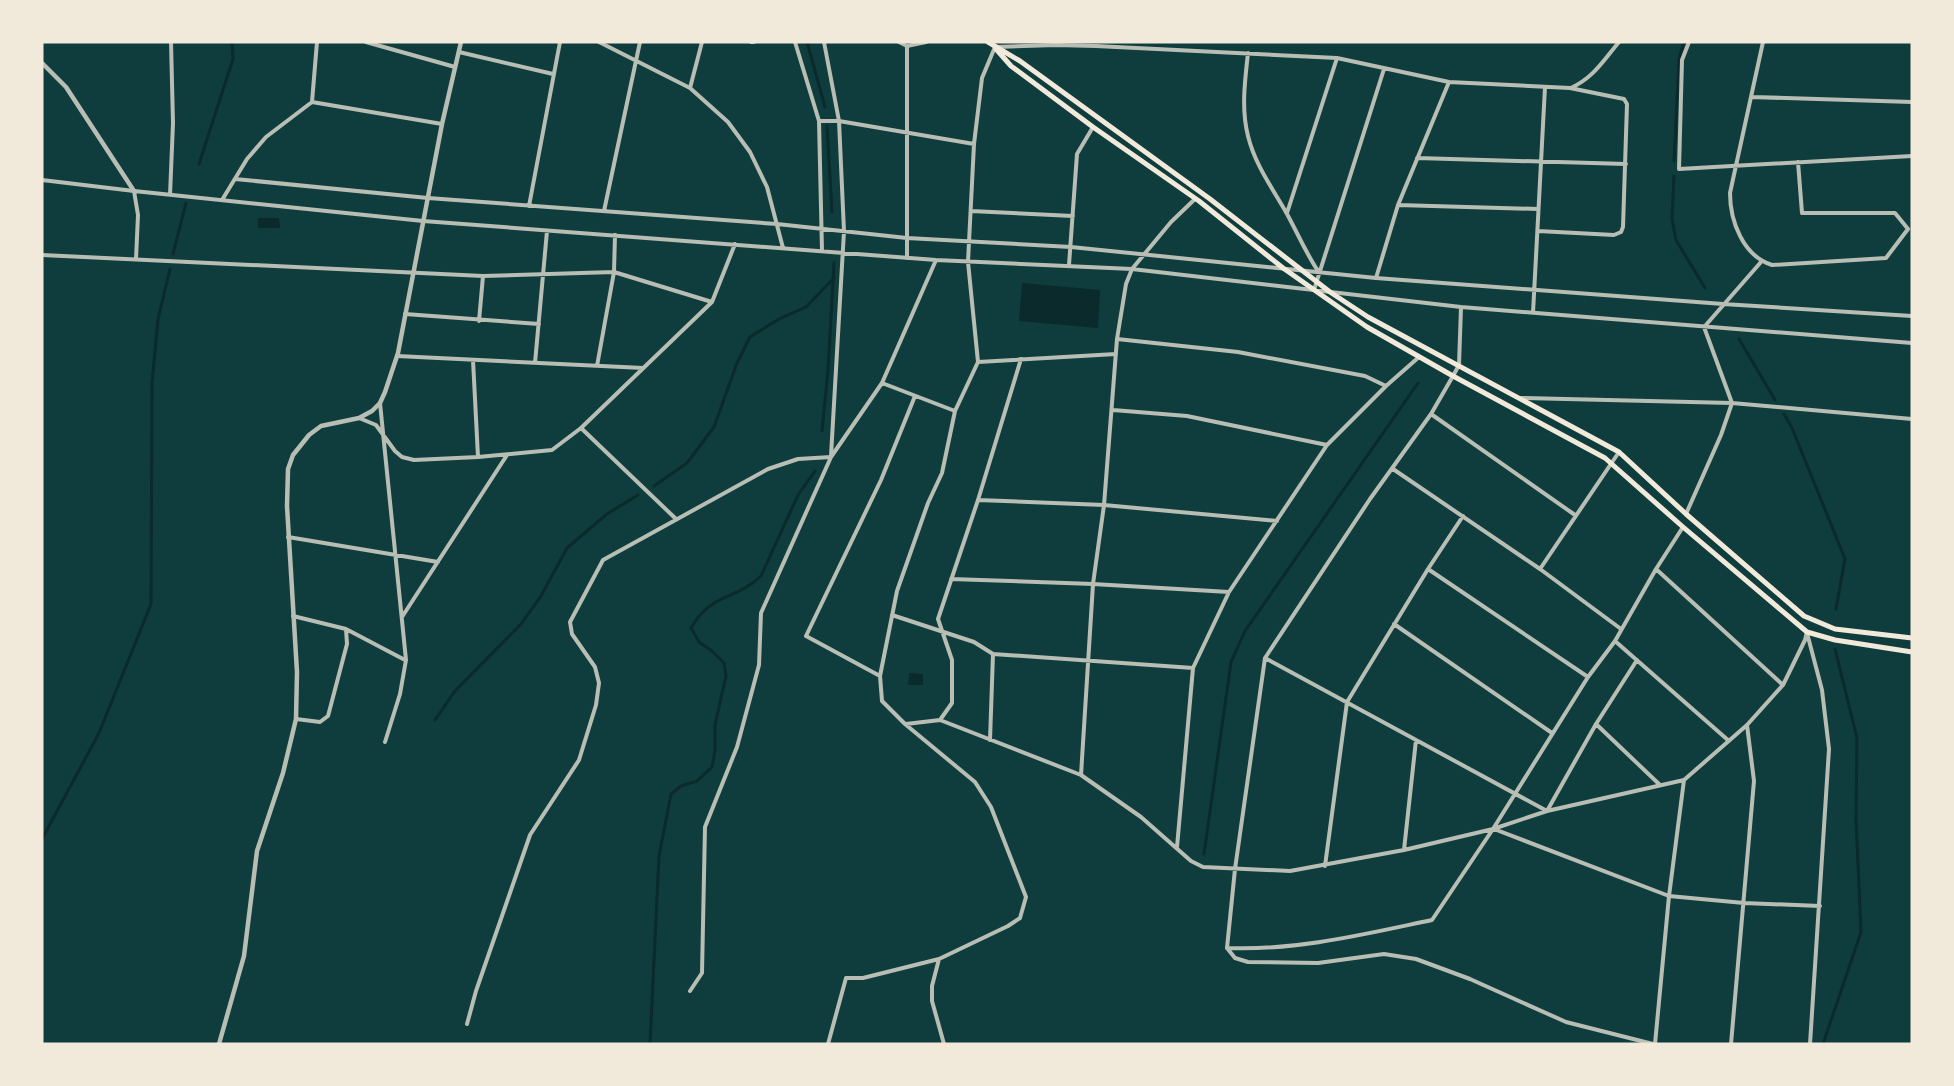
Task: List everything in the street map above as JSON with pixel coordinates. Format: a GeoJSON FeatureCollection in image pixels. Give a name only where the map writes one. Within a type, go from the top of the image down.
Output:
{"type":"FeatureCollection","features":[{"type":"Feature","properties":{"kind":"main road"},"geometry":{"type":"LineString","coordinates":[[988,42],[1020,61],[1210,199],[1316,282],[1368,317],[1619,452],[1686,514],[1804,616],[1835,629],[1912,638]]}},
{"type":"Feature","properties":{"kind":"main road"},"geometry":{"type":"LineString","coordinates":[[995,47],[1011,66],[1195,199],[1283,268],[1367,327],[1611,462],[1683,527],[1807,632],[1835,640],[1912,652]]}},
{"type":"Feature","properties":{"kind":"street"},"geometry":{"type":"LineString","coordinates":[[170,195],[173,123],[171,42]]}},
{"type":"Feature","properties":{"kind":"street"},"geometry":{"type":"LineString","coordinates":[[312,102],[317,42]]}},
{"type":"Feature","properties":{"kind":"street"},"geometry":{"type":"LineString","coordinates":[[366,42],[455,67]]}},
{"type":"Feature","properties":{"kind":"street"},"geometry":{"type":"LineString","coordinates":[[219,1044],[244,957],[257,851],[283,773],[296,719],[297,672],[288,537],[288,469],[293,455],[309,435],[321,426],[360,418],[380,403],[397,356],[441,124],[461,42]]}},
{"type":"Feature","properties":{"kind":"street"},"geometry":{"type":"LineString","coordinates":[[529,206],[560,42]]}},
{"type":"Feature","properties":{"kind":"street"},"geometry":{"type":"LineString","coordinates":[[599,42],[690,88],[728,122],[750,152],[767,187],[783,248]]}},
{"type":"Feature","properties":{"kind":"street"},"geometry":{"type":"LineString","coordinates":[[604,211],[640,42]]}},
{"type":"Feature","properties":{"kind":"street"},"geometry":{"type":"LineString","coordinates":[[690,88],[702,42]]}},
{"type":"Feature","properties":{"kind":"street"},"geometry":{"type":"LineString","coordinates":[[795,42],[819,122],[822,251]]}},
{"type":"Feature","properties":{"kind":"street"},"geometry":{"type":"LineString","coordinates":[[824,42],[839,121],[844,231],[831,457]]}},
{"type":"Feature","properties":{"kind":"street"},"geometry":{"type":"LineString","coordinates":[[899,42],[907,46],[926,42]]}},
{"type":"Feature","properties":{"kind":"street"},"geometry":{"type":"LineString","coordinates":[[1570,88],[1585,81],[1593,74],[1618,42]]}},
{"type":"Feature","properties":{"kind":"street"},"geometry":{"type":"LineString","coordinates":[[1689,42],[1682,60],[1679,169],[1912,156]]}},
{"type":"Feature","properties":{"kind":"street"},"geometry":{"type":"LineString","coordinates":[[1762,42],[1738,165],[1730,193],[1730,212],[1747,249],[1761,262],[1772,265],[1886,258],[1910,229],[1895,213],[1802,213],[1798,162]]}},
{"type":"Feature","properties":{"kind":"street"},"geometry":{"type":"LineString","coordinates":[[907,46],[907,258]]}},
{"type":"Feature","properties":{"kind":"street"},"geometry":{"type":"LineString","coordinates":[[828,1044],[846,978],[863,978],[939,959],[1020,918],[1026,897],[991,807],[975,782],[905,724],[882,701],[879,676],[897,591],[924,514],[942,473],[955,411],[978,362],[968,262],[974,144],[982,78],[995,47],[1096,46],[1337,58],[1449,82],[1570,88],[1624,99],[1627,104],[1626,164],[1621,232],[1614,235],[1538,231]]}},
{"type":"Feature","properties":{"kind":"street"},"geometry":{"type":"LineString","coordinates":[[459,52],[554,74]]}},
{"type":"Feature","properties":{"kind":"street"},"geometry":{"type":"LineString","coordinates":[[1248,53],[1244,97],[1248,136],[1267,182],[1287,213],[1306,253],[1319,272]]}},
{"type":"Feature","properties":{"kind":"street"},"geometry":{"type":"LineString","coordinates":[[1287,213],[1337,58]]}},
{"type":"Feature","properties":{"kind":"street"},"geometry":{"type":"LineString","coordinates":[[42,63],[66,87],[134,191],[138,215],[136,259]]}},
{"type":"Feature","properties":{"kind":"street"},"geometry":{"type":"LineString","coordinates":[[1314,290],[1384,69]]}},
{"type":"Feature","properties":{"kind":"street"},"geometry":{"type":"LineString","coordinates":[[1376,278],[1398,205],[1449,82]]}},
{"type":"Feature","properties":{"kind":"street"},"geometry":{"type":"LineString","coordinates":[[1533,313],[1545,87]]}},
{"type":"Feature","properties":{"kind":"street"},"geometry":{"type":"LineString","coordinates":[[1752,97],[1912,102]]}},
{"type":"Feature","properties":{"kind":"street"},"geometry":{"type":"LineString","coordinates":[[222,200],[247,159],[266,137],[312,102],[441,124]]}},
{"type":"Feature","properties":{"kind":"street"},"geometry":{"type":"LineString","coordinates":[[819,122],[839,121],[974,144]]}},
{"type":"Feature","properties":{"kind":"street"},"geometry":{"type":"LineString","coordinates":[[1069,265],[1077,154],[1093,127]]}},
{"type":"Feature","properties":{"kind":"street"},"geometry":{"type":"LineString","coordinates":[[1417,158],[1626,164]]}},
{"type":"Feature","properties":{"kind":"street"},"geometry":{"type":"LineString","coordinates":[[42,180],[170,195],[547,231],[936,260],[1132,269],[1461,307],[1912,343]]}},
{"type":"Feature","properties":{"kind":"street"},"geometry":{"type":"LineString","coordinates":[[235,180],[428,198],[777,224],[907,238],[1071,247],[1376,278],[1912,316]]}},
{"type":"Feature","properties":{"kind":"street"},"geometry":{"type":"LineString","coordinates":[[1081,775],[1093,584],[1104,505],[1117,339],[1126,284],[1132,269],[1143,255],[1171,222],[1195,199]]}},
{"type":"Feature","properties":{"kind":"street"},"geometry":{"type":"LineString","coordinates":[[1398,205],[1538,208]]}},
{"type":"Feature","properties":{"kind":"street"},"geometry":{"type":"LineString","coordinates":[[971,211],[1073,216]]}},
{"type":"Feature","properties":{"kind":"street"},"geometry":{"type":"LineString","coordinates":[[822,240],[828,232],[834,230],[840,232],[844,241],[841,248],[833,252]]}},
{"type":"Feature","properties":{"kind":"street"},"geometry":{"type":"LineString","coordinates":[[535,363],[547,231]]}},
{"type":"Feature","properties":{"kind":"street"},"geometry":{"type":"LineString","coordinates":[[597,366],[614,272],[615,235]]}},
{"type":"Feature","properties":{"kind":"street"},"geometry":{"type":"LineString","coordinates":[[822,240],[825,248],[833,252]]}},
{"type":"Feature","properties":{"kind":"street"},"geometry":{"type":"LineString","coordinates":[[360,418],[376,425],[402,457],[414,460],[552,450],[581,428],[712,302],[735,244]]}},
{"type":"Feature","properties":{"kind":"street"},"geometry":{"type":"LineString","coordinates":[[42,255],[483,276],[614,272],[712,302]]}},
{"type":"Feature","properties":{"kind":"street"},"geometry":{"type":"LineString","coordinates":[[690,991],[702,973],[705,827],[737,747],[759,665],[761,613],[831,457],[882,383],[936,260]]}},
{"type":"Feature","properties":{"kind":"street"},"geometry":{"type":"LineString","coordinates":[[1704,327],[1761,262]]}},
{"type":"Feature","properties":{"kind":"street"},"geometry":{"type":"LineString","coordinates":[[479,321],[483,276]]}},
{"type":"Feature","properties":{"kind":"street"},"geometry":{"type":"LineString","coordinates":[[1461,307],[1459,365],[1453,376],[1431,414],[1370,499],[1265,658],[1235,869],[1227,948],[1235,958],[1248,962],[1318,963],[1384,954],[1416,959],[1470,979],[1566,1022],[1654,1044],[1669,896],[1684,780]]}},
{"type":"Feature","properties":{"kind":"street"},"geometry":{"type":"LineString","coordinates":[[405,314],[539,324]]}},
{"type":"Feature","properties":{"kind":"street"},"geometry":{"type":"LineString","coordinates":[[1686,514],[1721,435],[1732,403],[1704,327]]}},
{"type":"Feature","properties":{"kind":"street"},"geometry":{"type":"LineString","coordinates":[[1117,339],[1238,352],[1365,376],[1386,386]]}},
{"type":"Feature","properties":{"kind":"street"},"geometry":{"type":"LineString","coordinates":[[978,362],[1116,354]]}},
{"type":"Feature","properties":{"kind":"street"},"geometry":{"type":"LineString","coordinates":[[397,356],[644,368]]}},
{"type":"Feature","properties":{"kind":"street"},"geometry":{"type":"LineString","coordinates":[[1177,848],[1193,668],[1229,592],[1327,445],[1386,386],[1419,357]]}},
{"type":"Feature","properties":{"kind":"street"},"geometry":{"type":"LineString","coordinates":[[940,720],[952,703],[952,660],[938,618],[978,500],[1021,359]]}},
{"type":"Feature","properties":{"kind":"street"},"geometry":{"type":"LineString","coordinates":[[473,360],[478,457]]}},
{"type":"Feature","properties":{"kind":"street"},"geometry":{"type":"LineString","coordinates":[[882,383],[955,411]]}},
{"type":"Feature","properties":{"kind":"street"},"geometry":{"type":"LineString","coordinates":[[879,676],[806,636],[880,480],[915,396]]}},
{"type":"Feature","properties":{"kind":"street"},"geometry":{"type":"LineString","coordinates":[[1521,398],[1732,403],[1912,419]]}},
{"type":"Feature","properties":{"kind":"street"},"geometry":{"type":"LineString","coordinates":[[380,403],[406,660],[400,694],[385,742]]}},
{"type":"Feature","properties":{"kind":"street"},"geometry":{"type":"LineString","coordinates":[[1113,410],[1187,416],[1327,445]]}},
{"type":"Feature","properties":{"kind":"street"},"geometry":{"type":"LineString","coordinates":[[1431,414],[1575,515]]}},
{"type":"Feature","properties":{"kind":"street"},"geometry":{"type":"LineString","coordinates":[[581,428],[675,518]]}},
{"type":"Feature","properties":{"kind":"street"},"geometry":{"type":"LineString","coordinates":[[1540,569],[1619,452]]}},
{"type":"Feature","properties":{"kind":"street"},"geometry":{"type":"LineString","coordinates":[[402,617],[507,454]]}},
{"type":"Feature","properties":{"kind":"street"},"geometry":{"type":"LineString","coordinates":[[467,1024],[476,990],[530,835],[579,760],[596,705],[599,683],[595,667],[572,634],[570,622],[603,560],[675,518],[768,469],[798,459],[831,457]]}},
{"type":"Feature","properties":{"kind":"street"},"geometry":{"type":"LineString","coordinates":[[1393,469],[1540,569],[1621,629]]}},
{"type":"Feature","properties":{"kind":"street"},"geometry":{"type":"LineString","coordinates":[[978,500],[1104,505],[1277,520]]}},
{"type":"Feature","properties":{"kind":"street"},"geometry":{"type":"LineString","coordinates":[[1325,866],[1347,702],[1463,516]]}},
{"type":"Feature","properties":{"kind":"street"},"geometry":{"type":"LineString","coordinates":[[1227,948],[1250,949],[1298,945],[1432,920],[1493,829],[1588,677],[1615,641],[1683,527]]}},
{"type":"Feature","properties":{"kind":"street"},"geometry":{"type":"LineString","coordinates":[[288,537],[438,562]]}},
{"type":"Feature","properties":{"kind":"street"},"geometry":{"type":"LineString","coordinates":[[1428,569],[1588,677]]}},
{"type":"Feature","properties":{"kind":"street"},"geometry":{"type":"LineString","coordinates":[[1656,569],[1783,685]]}},
{"type":"Feature","properties":{"kind":"street"},"geometry":{"type":"LineString","coordinates":[[951,579],[1229,592]]}},
{"type":"Feature","properties":{"kind":"street"},"geometry":{"type":"LineString","coordinates":[[892,615],[974,642],[993,654],[1193,668]]}},
{"type":"Feature","properties":{"kind":"street"},"geometry":{"type":"LineString","coordinates":[[293,616],[346,629],[406,660]]}},
{"type":"Feature","properties":{"kind":"street"},"geometry":{"type":"LineString","coordinates":[[1394,624],[1552,733]]}},
{"type":"Feature","properties":{"kind":"street"},"geometry":{"type":"LineString","coordinates":[[296,719],[320,722],[328,716],[346,644],[346,629]]}},
{"type":"Feature","properties":{"kind":"street"},"geometry":{"type":"LineString","coordinates":[[905,724],[940,720],[1081,775],[1141,817],[1191,861],[1203,867],[1290,871],[1404,850],[1493,829],[1547,811],[1684,780],[1748,725],[1783,685],[1807,632]]}},
{"type":"Feature","properties":{"kind":"street"},"geometry":{"type":"LineString","coordinates":[[1807,632],[1822,690],[1829,749],[1810,1044]]}},
{"type":"Feature","properties":{"kind":"street"},"geometry":{"type":"LineString","coordinates":[[1615,641],[1729,741]]}},
{"type":"Feature","properties":{"kind":"street"},"geometry":{"type":"LineString","coordinates":[[990,740],[993,654]]}},
{"type":"Feature","properties":{"kind":"street"},"geometry":{"type":"LineString","coordinates":[[1265,658],[1547,811]]}},
{"type":"Feature","properties":{"kind":"street"},"geometry":{"type":"LineString","coordinates":[[1547,811],[1596,724],[1637,660]]}},
{"type":"Feature","properties":{"kind":"street"},"geometry":{"type":"LineString","coordinates":[[1596,724],[1660,785]]}},
{"type":"Feature","properties":{"kind":"street"},"geometry":{"type":"LineString","coordinates":[[1731,1044],[1754,781],[1748,725]]}},
{"type":"Feature","properties":{"kind":"street"},"geometry":{"type":"LineString","coordinates":[[1404,850],[1416,740]]}},
{"type":"Feature","properties":{"kind":"street"},"geometry":{"type":"LineString","coordinates":[[1493,829],[1669,896],[1744,903],[1820,906]]}},
{"type":"Feature","properties":{"kind":"street"},"geometry":{"type":"LineString","coordinates":[[939,959],[932,986],[932,1001],[944,1044]]}},
{"type":"Feature","properties":{"kind":"water"},"geometry":{"type":"Polygon","coordinates":[[[258,218],[279,218],[280,228],[258,228],[258,218]]]}},
{"type":"Feature","properties":{"kind":"water"},"geometry":{"type":"Polygon","coordinates":[[[1022,283],[1100,290],[1098,328],[1019,321],[1022,283]]]}},
{"type":"Feature","properties":{"kind":"water"},"geometry":{"type":"Polygon","coordinates":[[[909,673],[923,674],[923,685],[908,685],[909,673]]]}},
{"type":"Feature","properties":{"kind":"waterway"},"geometry":{"type":"LineString","coordinates":[[199,164],[233,59],[232,42]]}},
{"type":"Feature","properties":{"kind":"waterway"},"geometry":{"type":"LineString","coordinates":[[807,42],[825,107]]}},
{"type":"Feature","properties":{"kind":"waterway"},"geometry":{"type":"LineString","coordinates":[[1674,161],[1679,59],[1684,42]]}},
{"type":"Feature","properties":{"kind":"waterway"},"geometry":{"type":"LineString","coordinates":[[827,126],[832,212]]}},
{"type":"Feature","properties":{"kind":"waterway"},"geometry":{"type":"LineString","coordinates":[[1674,176],[1672,219],[1676,240],[1705,288]]}},
{"type":"Feature","properties":{"kind":"waterway"},"geometry":{"type":"LineString","coordinates":[[173,254],[186,203]]}},
{"type":"Feature","properties":{"kind":"waterway"},"geometry":{"type":"LineString","coordinates":[[822,431],[834,263]]}},
{"type":"Feature","properties":{"kind":"waterway"},"geometry":{"type":"LineString","coordinates":[[42,839],[99,733],[151,604],[152,384],[158,319],[170,269]]}},
{"type":"Feature","properties":{"kind":"waterway"},"geometry":{"type":"LineString","coordinates":[[654,486],[687,463],[714,427],[737,363],[750,337],[779,319],[806,307],[834,278]]}},
{"type":"Feature","properties":{"kind":"waterway"},"geometry":{"type":"LineString","coordinates":[[1739,339],[1775,400]]}},
{"type":"Feature","properties":{"kind":"waterway"},"geometry":{"type":"LineString","coordinates":[[1204,854],[1231,662],[1245,631],[1418,383]]}},
{"type":"Feature","properties":{"kind":"waterway"},"geometry":{"type":"LineString","coordinates":[[1784,414],[1792,428],[1845,559],[1836,609]]}},
{"type":"Feature","properties":{"kind":"waterway"},"geometry":{"type":"LineString","coordinates":[[650,1044],[659,856],[671,794],[681,786],[697,781],[712,767],[715,751],[715,725],[726,676],[724,663],[699,642],[691,628],[707,608],[742,590],[761,576],[798,495],[815,471]]}},
{"type":"Feature","properties":{"kind":"waterway"},"geometry":{"type":"LineString","coordinates":[[435,720],[455,691],[521,624],[541,596],[567,548],[607,514],[638,495]]}},
{"type":"Feature","properties":{"kind":"waterway"},"geometry":{"type":"LineString","coordinates":[[1823,1044],[1861,932],[1856,819],[1857,738],[1835,649]]}}]}
